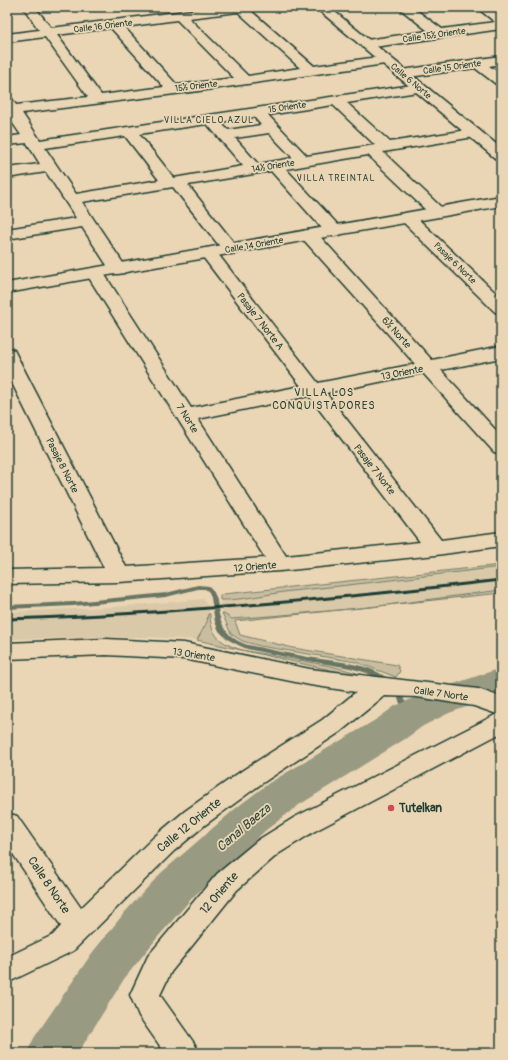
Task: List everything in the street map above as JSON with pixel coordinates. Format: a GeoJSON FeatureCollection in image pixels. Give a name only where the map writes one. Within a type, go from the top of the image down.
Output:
{"type":"FeatureCollection","features":[{"type":"Feature","properties":{"kind":"street"},"geometry":{"type":"LineString","coordinates":[[29,7],[47,33],[98,99]]}},
{"type":"Feature","properties":{"kind":"street"},"geometry":{"type":"LineString","coordinates":[[148,7],[160,18]]}},
{"type":"Feature","properties":{"kind":"street","name":"Calle 6 Norte"},"geometry":{"type":"LineString","coordinates":[[321,7],[501,156]]}},
{"type":"Feature","properties":{"kind":"street"},"geometry":{"type":"LineString","coordinates":[[404,7],[440,34]]}},
{"type":"Feature","properties":{"kind":"street"},"geometry":{"type":"LineString","coordinates":[[482,7],[501,20]]}},
{"type":"Feature","properties":{"kind":"street"},"geometry":{"type":"LineString","coordinates":[[237,8],[310,70]]}},
{"type":"Feature","properties":{"kind":"street","name":"Calle 16 Oriente"},"geometry":{"type":"LineString","coordinates":[[7,38],[237,8]]}},
{"type":"Feature","properties":{"kind":"street"},"geometry":{"type":"LineString","coordinates":[[180,16],[244,80]]}},
{"type":"Feature","properties":{"kind":"street"},"geometry":{"type":"LineString","coordinates":[[114,24],[173,89]]}},
{"type":"Feature","properties":{"kind":"street","name":"Calle 15½ Oriente"},"geometry":{"type":"LineString","coordinates":[[367,44],[501,25]]}},
{"type":"Feature","properties":{"kind":"street","name":"15½ Oriente"},"geometry":{"type":"LineString","coordinates":[[9,108],[199,87],[385,60]]}},
{"type":"Feature","properties":{"kind":"street","name":"Calle 15 Oriente"},"geometry":{"type":"LineString","coordinates":[[402,74],[501,60]]}},
{"type":"Feature","properties":{"kind":"street"},"geometry":{"type":"LineString","coordinates":[[476,63],[501,81]]}},
{"type":"Feature","properties":{"kind":"street"},"geometry":{"type":"LineString","coordinates":[[199,87],[217,111],[224,135],[254,169]]}},
{"type":"Feature","properties":{"kind":"street","name":"15 Oriente"},"geometry":{"type":"LineString","coordinates":[[7,141],[34,141],[129,131],[217,111],[257,112],[419,88]]}},
{"type":"Feature","properties":{"kind":"street"},"geometry":{"type":"LineString","coordinates":[[336,100],[437,212]]}},
{"type":"Feature","properties":{"kind":"street"},"geometry":{"type":"LineString","coordinates":[[9,108],[34,141],[118,269]]}},
{"type":"Feature","properties":{"kind":"street"},"geometry":{"type":"LineString","coordinates":[[257,112],[304,161]]}},
{"type":"Feature","properties":{"kind":"street","name":"15 Oriente"},"geometry":{"type":"LineString","coordinates":[[224,135],[272,128]]}},
{"type":"Feature","properties":{"kind":"street"},"geometry":{"type":"LineString","coordinates":[[129,131],[231,249]]}},
{"type":"Feature","properties":{"kind":"street","name":"14½ Oriente"},"geometry":{"type":"LineString","coordinates":[[72,199],[474,133]]}},
{"type":"Feature","properties":{"kind":"street"},"geometry":{"type":"LineString","coordinates":[[275,166],[334,231]]}},
{"type":"Feature","properties":{"kind":"street"},"geometry":{"type":"LineString","coordinates":[[7,173],[50,167]]}},
{"type":"Feature","properties":{"kind":"street","name":"Calle 14 Oriente"},"geometry":{"type":"LineString","coordinates":[[7,288],[501,201]]}},
{"type":"Feature","properties":{"kind":"street","name":"Pasaje 6 Norte"},"geometry":{"type":"LineString","coordinates":[[408,218],[501,308]]}},
{"type":"Feature","properties":{"kind":"street"},"geometry":{"type":"LineString","coordinates":[[7,234],[87,221]]}},
{"type":"Feature","properties":{"kind":"street","name":"6½ Norte"},"geometry":{"type":"LineString","coordinates":[[309,235],[501,448]]}},
{"type":"Feature","properties":{"kind":"street","name":"Pasaje 7 Norte A"},"geometry":{"type":"LineString","coordinates":[[208,253],[314,390]]}},
{"type":"Feature","properties":{"kind":"street","name":"7 Norte"},"geometry":{"type":"LineString","coordinates":[[95,273],[280,564]]}},
{"type":"Feature","properties":{"kind":"street","name":"13 Oriente"},"geometry":{"type":"LineString","coordinates":[[186,415],[501,352]]}},
{"type":"Feature","properties":{"kind":"street","name":"Pasaje 8 Norte"},"geometry":{"type":"LineString","coordinates":[[7,354],[119,575]]}},
{"type":"Feature","properties":{"kind":"street","name":"Pasaje 7 Norte"},"geometry":{"type":"LineString","coordinates":[[314,390],[436,548]]}},
{"type":"Feature","properties":{"kind":"street","name":"12 Oriente"},"geometry":{"type":"LineString","coordinates":[[7,577],[119,575],[280,564],[436,548],[501,539]]}},
{"type":"Feature","properties":{"kind":"street","name":"13 Oriente"},"geometry":{"type":"LineString","coordinates":[[7,650],[106,647],[165,649],[206,655],[310,676],[379,687]]}},
{"type":"Feature","properties":{"kind":"street","name":"Calle 7 Norte"},"geometry":{"type":"LineString","coordinates":[[379,687],[417,689],[478,698],[501,707]]}},
{"type":"Feature","properties":{"kind":"street","name":"Calle 12 Oriente"},"geometry":{"type":"LineString","coordinates":[[7,971],[63,943],[164,844],[195,818],[252,777],[331,726],[379,687]]}},
{"type":"Feature","properties":{"kind":"street","name":"12 Oriente"},"geometry":{"type":"LineString","coordinates":[[183,1053],[150,1007],[145,995],[159,965],[227,882],[248,862],[268,847],[305,824],[501,722]]}},
{"type":"Feature","properties":{"kind":"street","name":"Calle 8 Norte"},"geometry":{"type":"LineString","coordinates":[[7,823],[78,927]]}},
{"type":"Feature","properties":{"kind":"shaded area"},"geometry":{"type":"Polygon","coordinates":[[[501,565],[501,593],[235,620],[222,613],[220,604],[224,594],[501,565]]]}},
{"type":"Feature","properties":{"kind":"shaded area"},"geometry":{"type":"Polygon","coordinates":[[[501,565],[501,567],[220,600],[220,595],[224,594],[501,565]]]}},
{"type":"Feature","properties":{"kind":"shaded area"},"geometry":{"type":"Polygon","coordinates":[[[501,590],[501,593],[388,605],[501,590]]]}},
{"type":"Feature","properties":{"kind":"shaded area"},"geometry":{"type":"Polygon","coordinates":[[[204,599],[206,605],[208,604],[210,614],[197,640],[147,637],[7,639],[7,612],[113,607],[204,599]]]}},
{"type":"Feature","properties":{"kind":"shaded area"},"geometry":{"type":"Polygon","coordinates":[[[346,609],[235,621],[240,635],[293,648],[397,665],[400,671],[396,677],[356,662],[260,646],[242,641],[231,634],[222,613],[232,619],[346,609]]]}},
{"type":"Feature","properties":{"kind":"shaded area"},"geometry":{"type":"Polygon","coordinates":[[[208,614],[210,614],[212,628],[220,640],[238,649],[328,666],[365,676],[348,674],[197,640],[207,622],[208,614]]]}},
{"type":"Feature","properties":{"kind":"waterway"},"geometry":{"type":"LineString","coordinates":[[7,607],[73,604],[166,595],[198,587],[207,587],[212,592],[218,622],[222,631],[229,638],[240,644],[291,656],[360,668],[369,671],[387,681]]}},
{"type":"Feature","properties":{"kind":"waterway","name":"Canal Baeza"},"geometry":{"type":"LineString","coordinates":[[51,1053],[108,966],[141,925],[177,885],[251,819],[284,794],[391,729],[409,716],[435,704],[501,681]]}},
{"type":"Feature","properties":{"kind":"waterway"},"geometry":{"type":"LineString","coordinates":[[401,699],[409,716]]}},
{"type":"Feature","properties":{"kind":"railway"},"geometry":{"type":"LineString","coordinates":[[7,619],[69,617],[254,605],[501,580]]}},
{"type":"Feature","properties":{"kind":"place","name":"Tutelkan"},"geometry":{"type":"Point","coordinates":[391,808]}},
{"type":"Feature","properties":{"kind":"district","name":"VILLA CIELO AZUL"},"geometry":{"type":"Point","coordinates":[209,120]}},
{"type":"Feature","properties":{"kind":"district","name":"VILLA TREINTAL"},"geometry":{"type":"Point","coordinates":[336,178]}},
{"type":"Feature","properties":{"kind":"district","name":"VILLA LOS CONQUISTADORES"},"geometry":{"type":"Point","coordinates":[324,398]}}]}
